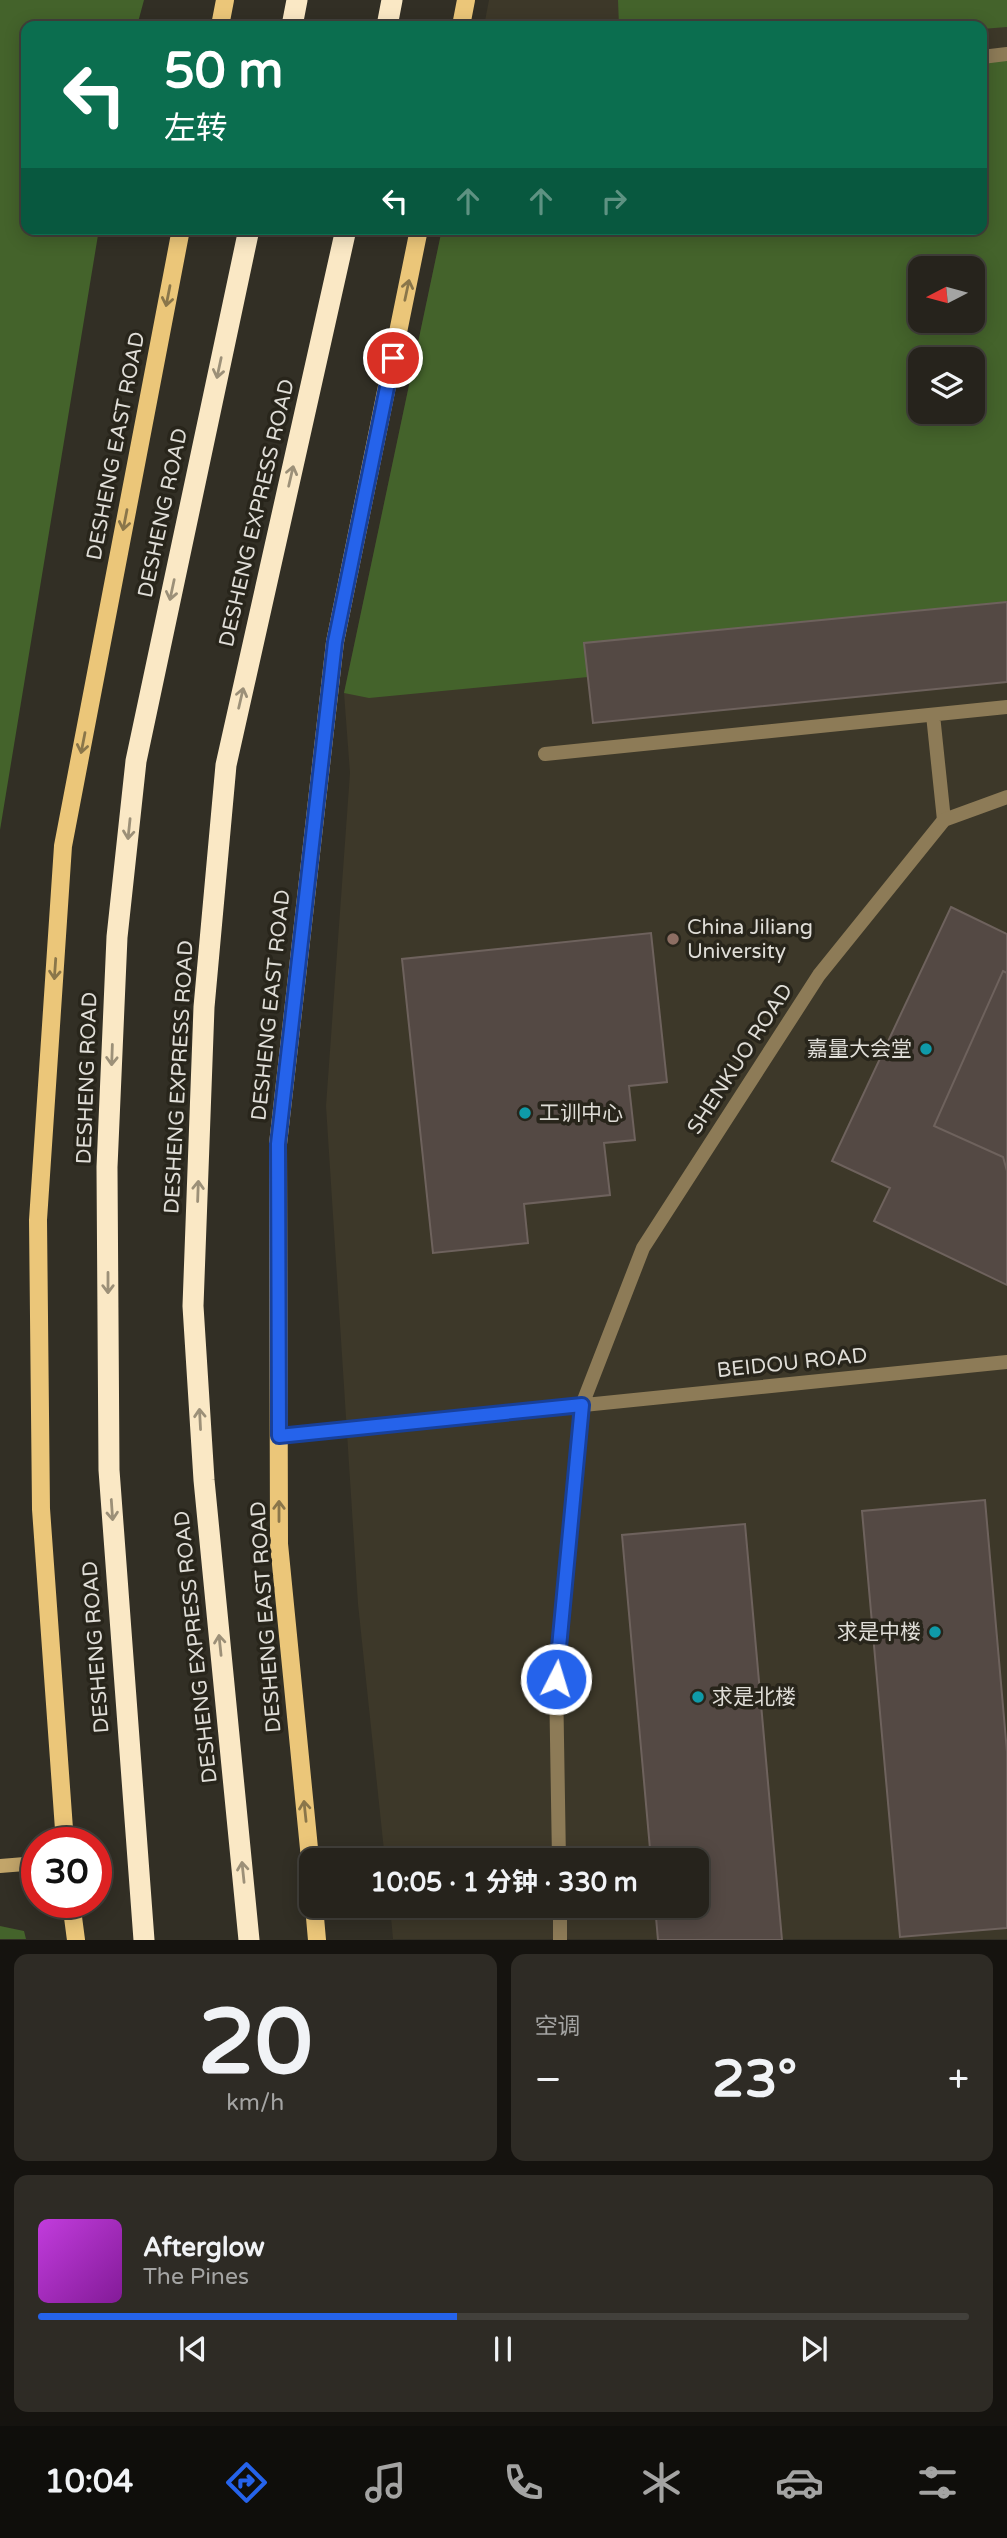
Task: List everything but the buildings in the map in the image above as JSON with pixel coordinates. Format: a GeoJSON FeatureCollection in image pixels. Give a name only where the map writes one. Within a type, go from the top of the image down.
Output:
{"type":"FeatureCollection","features":[{"type":"Feature","properties":{"kind":"highway"},"geometry":{"type":"LineString","coordinates":[[293,21],[297,0]]}},
{"type":"Feature","properties":{"kind":"highway"},"geometry":{"type":"LineString","coordinates":[[388,21],[393,0]]}},
{"type":"Feature","properties":{"kind":"highway","name":"DESHENG ROAD"},"geometry":{"type":"LineString","coordinates":[[144,1940],[109,1470],[107,1167],[117,936],[136,761],[248,235]]}},
{"type":"Feature","properties":{"kind":"highway","name":"DESHENG EXPRESS ROAD"},"geometry":{"type":"LineString","coordinates":[[249,1940],[204,1480],[193,1306],[204,1007],[226,765],[345,235]]}},
{"type":"Feature","properties":{"kind":"main road"},"geometry":{"type":"LineString","coordinates":[[221,21],[225,0]]}},
{"type":"Feature","properties":{"kind":"main road"},"geometry":{"type":"LineString","coordinates":[[462,21],[466,0]]}},
{"type":"Feature","properties":{"kind":"main road","name":"DESHENG EAST ROAD"},"geometry":{"type":"LineString","coordinates":[[64,1827],[41,1508],[38,1220],[63,846],[180,235]]}},
{"type":"Feature","properties":{"kind":"main road","name":"DESHENG EAST ROAD"},"geometry":{"type":"LineString","coordinates":[[309,1848],[279,1544],[278,1144],[335,642],[418,235]]}},
{"type":"Feature","properties":{"kind":"main road"},"geometry":{"type":"LineString","coordinates":[[73,1918],[76,1940]]}},
{"type":"Feature","properties":{"kind":"main road"},"geometry":{"type":"LineString","coordinates":[[315,1918],[317,1940]]}},
{"type":"Feature","properties":{"kind":"street"},"geometry":{"type":"LineString","coordinates":[[987,56],[1007,54]]}},
{"type":"Feature","properties":{"kind":"street"},"geometry":{"type":"LineString","coordinates":[[545,754],[1007,707]]}},
{"type":"Feature","properties":{"kind":"street"},"geometry":{"type":"LineString","coordinates":[[933,715],[944,820],[1007,797]]}},
{"type":"Feature","properties":{"kind":"street","name":"SHENKUO ROAD"},"geometry":{"type":"LineString","coordinates":[[559,1848],[556,1679],[582,1405],[643,1248],[819,975],[944,820]]}},
{"type":"Feature","properties":{"kind":"street","name":"BEIDOU ROAD"},"geometry":{"type":"LineString","coordinates":[[279,1436],[1007,1362]]}},
{"type":"Feature","properties":{"kind":"street"},"geometry":{"type":"LineString","coordinates":[[0,1866],[21,1864]]}},
{"type":"Feature","properties":{"kind":"street"},"geometry":{"type":"LineString","coordinates":[[560,1918],[560,1940]]}},
{"type":"Feature","properties":{"kind":"shaded area","name":"China Jiliang University"},"geometry":{"type":"Polygon","coordinates":[[[489,0],[1007,0],[1007,1939],[393,1939],[391,1918],[709,1918],[709,1848],[384,1848],[358,1604],[326,1106],[350,773],[344,693],[441,235],[987,235],[987,21],[485,21],[489,0]]]}},
{"type":"Feature","properties":{"kind":"green space"},"geometry":{"type":"Polygon","coordinates":[[[0,0],[144,0],[138,21],[21,21],[21,235],[98,235],[0,830],[0,0]]]}},
{"type":"Feature","properties":{"kind":"green space"},"geometry":{"type":"Polygon","coordinates":[[[618,0],[1007,0],[1007,27],[987,29],[987,21],[619,21],[618,0]]]}},
{"type":"Feature","properties":{"kind":"green space"},"geometry":{"type":"Polygon","coordinates":[[[1007,54],[1007,602],[585,643],[588,677],[369,698],[344,693],[441,235],[987,235],[987,56],[1007,54]]]}},
{"type":"Feature","properties":{"kind":"green space"},"geometry":{"type":"Polygon","coordinates":[[[0,1926],[24,1931],[26,1939],[0,1939],[0,1926]]]}},
{"type":"Feature","properties":{"kind":"place","name":"China Jiliang University"},"geometry":{"type":"Point","coordinates":[673,939]}},
{"type":"Feature","properties":{"kind":"place","name":"嘉量大会堂"},"geometry":{"type":"Point","coordinates":[926,1049]}},
{"type":"Feature","properties":{"kind":"place","name":"工训中心"},"geometry":{"type":"Point","coordinates":[525,1113]}},
{"type":"Feature","properties":{"kind":"place","name":"求是中楼"},"geometry":{"type":"Point","coordinates":[935,1632]}},
{"type":"Feature","properties":{"kind":"place","name":"求是北楼"},"geometry":{"type":"Point","coordinates":[698,1697]}},
{"type":"Feature","properties":{"kind":"route"},"geometry":{"type":"LineString","coordinates":[[393,358],[335,642],[278,1144],[279,1436],[582,1405],[556,1679]]}}]}
